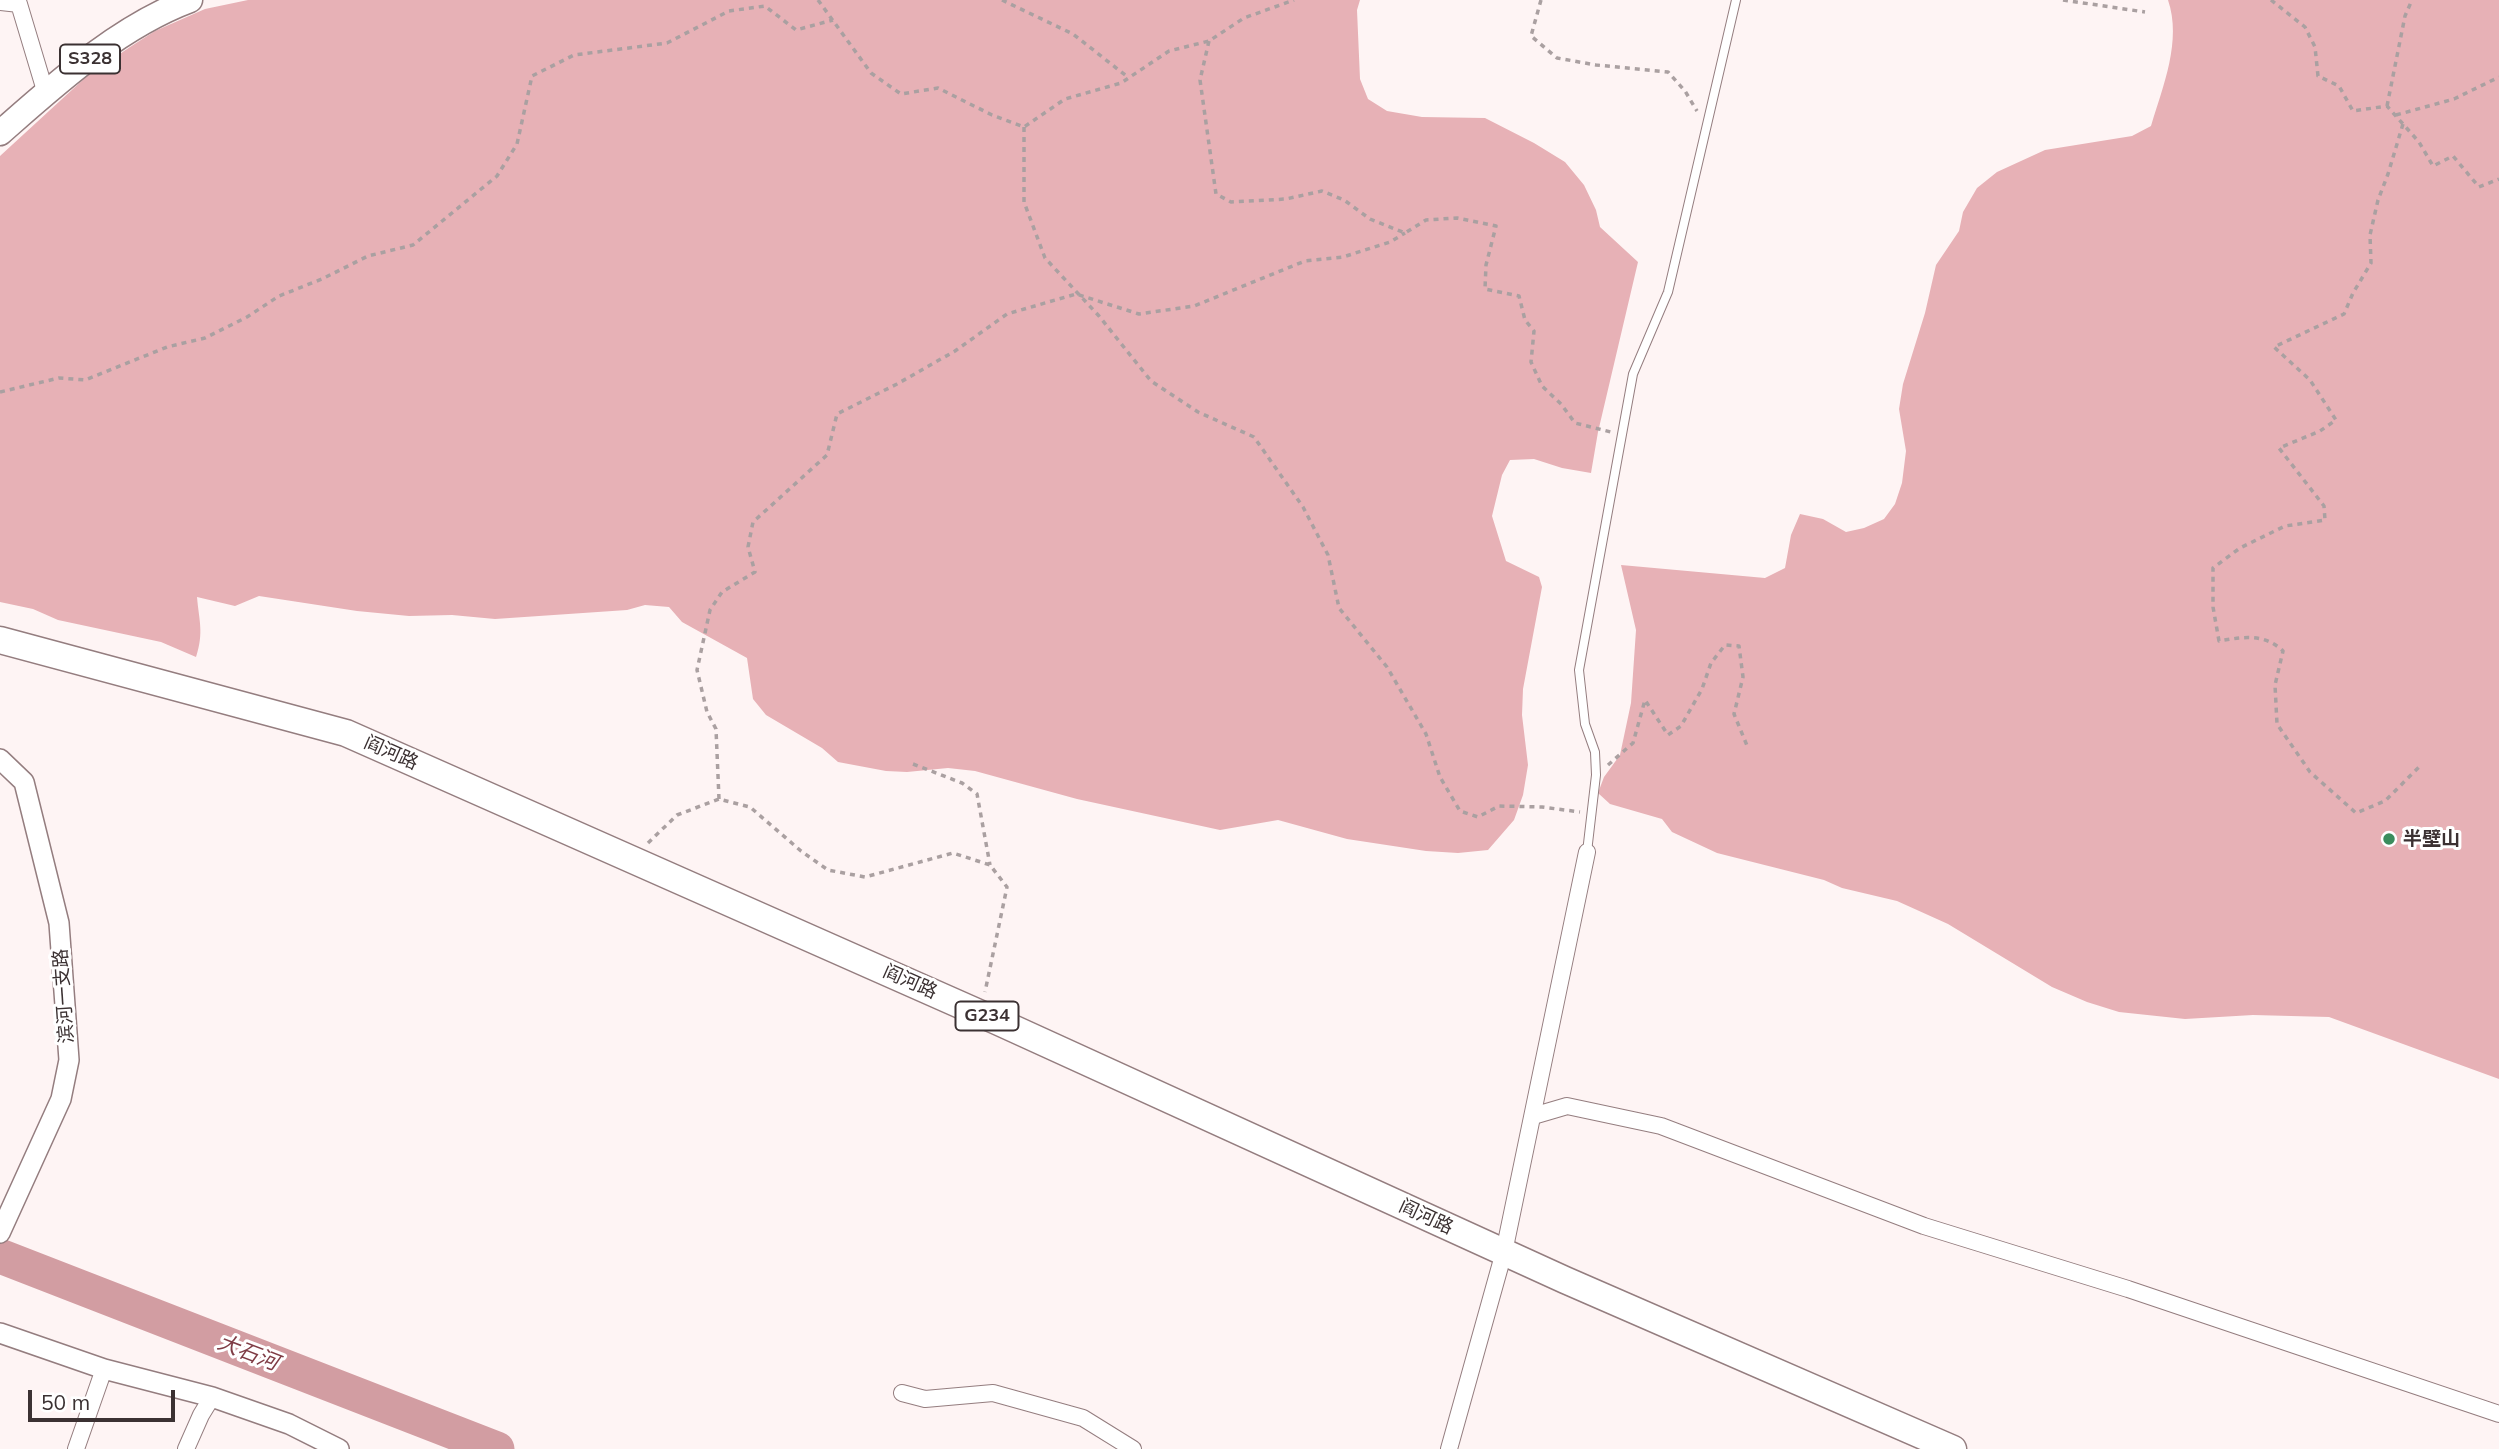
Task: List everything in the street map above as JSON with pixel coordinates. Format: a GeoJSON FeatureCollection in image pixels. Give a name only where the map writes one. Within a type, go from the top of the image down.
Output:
{"type":"FeatureCollection","features":[{"type":"Feature","properties":{"kind":"highway","name":"阎河路"},"geometry":{"type":"LineString","coordinates":[[0,640],[346,733],[979,1013],[1504,1252],[1953,1449]]}},
{"type":"Feature","properties":{"kind":"main road","name":"S328"},"geometry":{"type":"LineString","coordinates":[[0,133],[160,6],[190,0]]}},
{"type":"Feature","properties":{"kind":"street"},"geometry":{"type":"LineString","coordinates":[[0,2],[19,4],[46,94]]}},
{"type":"Feature","properties":{"kind":"street","name":"滨河一支路"},"geometry":{"type":"LineString","coordinates":[[0,759],[24,782],[59,923],[69,1060],[61,1099],[0,1233]]}},
{"type":"Feature","properties":{"kind":"street"},"geometry":{"type":"LineString","coordinates":[[1448,1449],[1504,1252],[1587,852]]}},
{"type":"Feature","properties":{"kind":"street"},"geometry":{"type":"LineString","coordinates":[[1533,1116],[1567,1106],[1661,1126],[1924,1226],[2128,1289],[2499,1413]]}},
{"type":"Feature","properties":{"kind":"street"},"geometry":{"type":"LineString","coordinates":[[0,1333],[104,1369],[212,1397],[289,1424],[339,1449]]}},
{"type":"Feature","properties":{"kind":"street"},"geometry":{"type":"LineString","coordinates":[[76,1449],[104,1369]]}},
{"type":"Feature","properties":{"kind":"street"},"geometry":{"type":"LineString","coordinates":[[902,1393],[925,1399],[993,1392],[1083,1418],[1133,1449]]}},
{"type":"Feature","properties":{"kind":"street"},"geometry":{"type":"LineString","coordinates":[[186,1449],[212,1397]]}},
{"type":"Feature","properties":{"kind":"lane"},"geometry":{"type":"LineString","coordinates":[[1587,852],[1596,775],[1595,752],[1585,724],[1579,670],[1633,374],[1668,292],[1736,0]]}},
{"type":"Feature","properties":{"kind":"path"},"geometry":{"type":"LineString","coordinates":[[818,0],[871,73],[901,94],[938,88],[992,115],[1024,127]]}},
{"type":"Feature","properties":{"kind":"path"},"geometry":{"type":"LineString","coordinates":[[1002,0],[1073,34],[1129,78]]}},
{"type":"Feature","properties":{"kind":"path"},"geometry":{"type":"LineString","coordinates":[[1024,127],[1065,99],[1121,83],[1169,51],[1209,41],[1244,18],[1294,0]]}},
{"type":"Feature","properties":{"kind":"path"},"geometry":{"type":"LineString","coordinates":[[1541,0],[1531,36],[1557,58],[1668,72],[1685,91],[1707,127]]}},
{"type":"Feature","properties":{"kind":"path"},"geometry":{"type":"LineString","coordinates":[[2063,0],[2146,12]]}},
{"type":"Feature","properties":{"kind":"path"},"geometry":{"type":"LineString","coordinates":[[2101,6],[2102,0]]}},
{"type":"Feature","properties":{"kind":"path"},"geometry":{"type":"LineString","coordinates":[[2271,0],[2305,27],[2315,47],[2318,76],[2339,86],[2353,111],[2388,106]]}},
{"type":"Feature","properties":{"kind":"path"},"geometry":{"type":"LineString","coordinates":[[2388,106],[2405,16],[2412,0]]}},
{"type":"Feature","properties":{"kind":"path"},"geometry":{"type":"LineString","coordinates":[[0,392],[59,378],[85,380],[167,347],[205,338],[247,317],[279,296],[322,279],[368,256],[413,245],[497,176],[517,144],[532,76],[574,55],[667,43],[729,11],[765,6],[796,30],[833,20]]}},
{"type":"Feature","properties":{"kind":"path"},"geometry":{"type":"LineString","coordinates":[[1209,41],[1200,80],[1216,194],[1231,202],[1286,199],[1322,191],[1344,200],[1370,219],[1405,233]]}},
{"type":"Feature","properties":{"kind":"path"},"geometry":{"type":"LineString","coordinates":[[2396,115],[2454,99],[2499,77]]}},
{"type":"Feature","properties":{"kind":"path"},"geometry":{"type":"LineString","coordinates":[[2388,106],[2419,142],[2433,166],[2453,156],[2479,187],[2499,179]]}},
{"type":"Feature","properties":{"kind":"path"},"geometry":{"type":"LineString","coordinates":[[2403,124],[2378,200],[2370,235],[2371,263],[2344,314],[2274,347],[2311,380],[2336,420],[2320,431],[2279,448],[2324,506],[2325,520],[2285,526],[2240,548],[2213,568],[2213,607],[2219,641],[2248,636],[2273,641],[2283,651],[2275,685],[2277,724],[2310,772],[2356,813],[2385,801],[2419,767]]}},
{"type":"Feature","properties":{"kind":"path"},"geometry":{"type":"LineString","coordinates":[[1024,127],[1024,202],[1045,258],[1099,316],[1151,381],[1198,412],[1254,437],[1303,507],[1328,555],[1339,608],[1387,667],[1426,734],[1440,777],[1460,811],[1478,817],[1499,806],[1542,807],[1592,814]]}},
{"type":"Feature","properties":{"kind":"path"},"geometry":{"type":"LineString","coordinates":[[719,799],[716,729],[707,712],[697,670],[710,610],[722,592],[755,572],[748,547],[753,522],[827,455],[837,414],[955,351],[1007,314],[1076,294],[1139,314],[1194,306],[1305,261],[1343,257],[1390,242],[1426,220],[1457,218],[1496,226],[1486,265],[1485,289],[1519,296],[1525,320],[1534,331],[1531,362],[1542,386],[1561,404],[1575,423],[1622,434]]}},
{"type":"Feature","properties":{"kind":"path"},"geometry":{"type":"LineString","coordinates":[[1596,775],[1633,743],[1645,700],[1668,735],[1681,726],[1702,689],[1711,663],[1725,645],[1739,646],[1743,677],[1734,715],[1748,748]]}},
{"type":"Feature","properties":{"kind":"path"},"geometry":{"type":"LineString","coordinates":[[913,764],[962,783],[977,794],[990,865],[1007,887],[979,1013]]}},
{"type":"Feature","properties":{"kind":"path"},"geometry":{"type":"LineString","coordinates":[[631,859],[677,815],[719,799],[750,807],[801,851],[828,870],[865,877],[953,853],[990,865]]}},
{"type":"Feature","properties":{"kind":"shaded area"},"geometry":{"type":"Polygon","coordinates":[[[248,0],[1360,0],[1357,10],[1360,79],[1368,99],[1387,111],[1422,117],[1485,118],[1534,143],[1565,162],[1584,185],[1596,210],[1600,227],[1638,262],[1591,473],[1534,459],[1510,460],[1502,475],[1492,516],[1506,561],[1539,577],[1542,587],[1523,689],[1522,715],[1528,765],[1523,795],[1514,820],[1488,850],[1458,853],[1426,851],[1347,839],[1278,820],[1220,830],[1077,799],[975,771],[948,768],[886,771],[838,762],[822,748],[766,715],[753,699],[747,658],[682,622],[669,607],[645,605],[627,610],[495,619],[357,611],[259,596],[235,606],[197,597],[200,633],[196,657],[161,642],[58,620],[33,609],[0,602],[0,156],[86,77],[155,31],[205,9],[248,0]]]}},
{"type":"Feature","properties":{"kind":"shaded area"},"geometry":{"type":"Polygon","coordinates":[[[2168,0],[2499,0],[2499,1079],[2329,1017],[2253,1015],[2185,1019],[2119,1012],[2087,1002],[2052,987],[1948,924],[1897,901],[1717,853],[1672,832],[1662,819],[1610,804],[1598,793],[1604,777],[1620,755],[1631,703],[1636,630],[1621,565],[1765,578],[1785,568],[1791,535],[1800,514],[1823,519],[1846,532],[1884,519],[1895,504],[1902,483],[1906,451],[1899,409],[1903,384],[1925,313],[1936,265],[1959,231],[1963,212],[1977,188],[1997,172],[2045,150],[2132,136],[2151,126],[2172,47],[2172,16],[2168,0]]]}},
{"type":"Feature","properties":{"kind":"waterway","name":"大石河"},"geometry":{"type":"LineString","coordinates":[[0,1256],[497,1449]]}},
{"type":"Feature","properties":{"kind":"place","name":"半壁山"},"geometry":{"type":"Point","coordinates":[2389,839]}}]}
